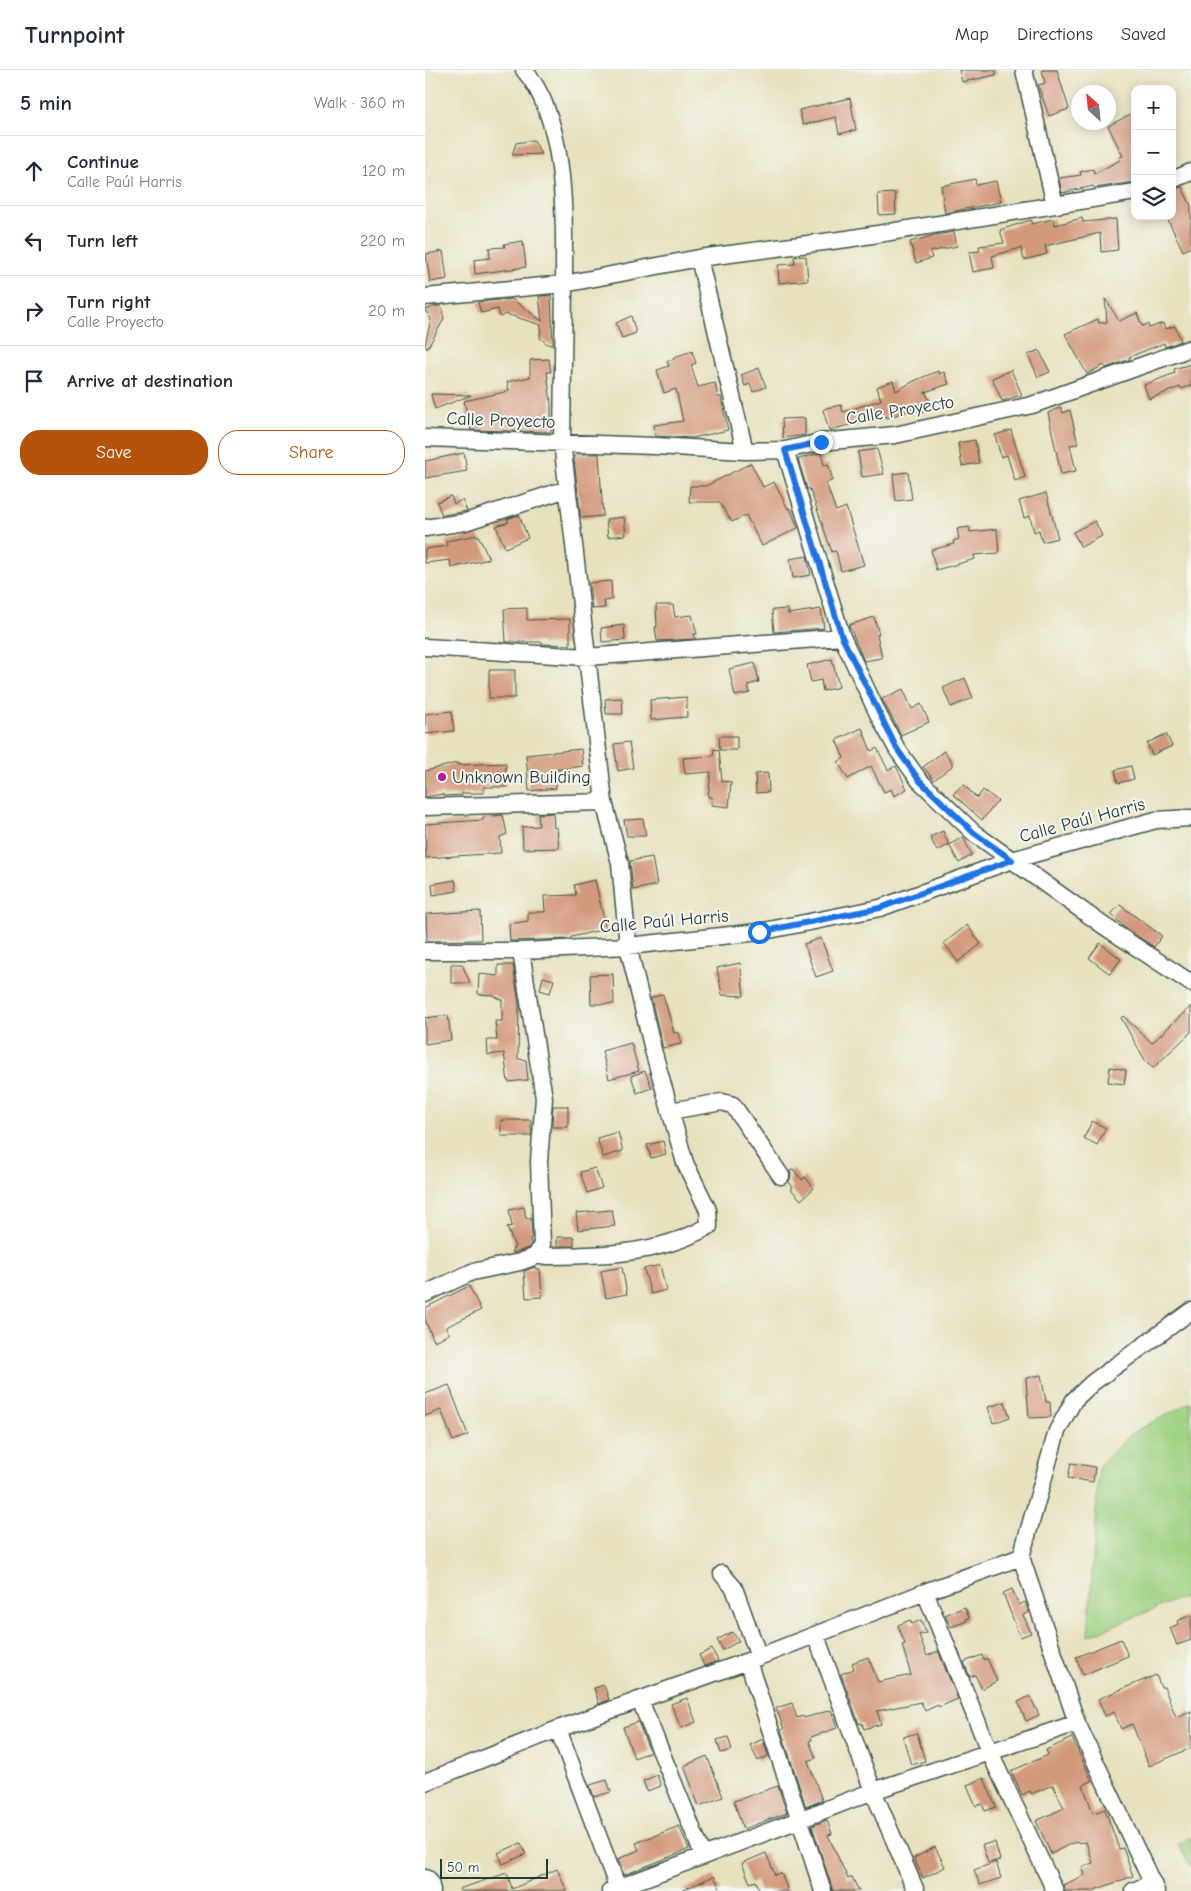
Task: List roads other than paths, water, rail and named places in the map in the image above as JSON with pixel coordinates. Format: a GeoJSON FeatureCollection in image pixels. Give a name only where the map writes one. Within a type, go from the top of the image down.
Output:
{"type":"FeatureCollection","features":[{"type":"Feature","properties":{"kind":"main road"},"geometry":{"type":"LineString","coordinates":[[425,1883],[427,1891]]}},
{"type":"Feature","properties":{"kind":"street"},"geometry":{"type":"LineString","coordinates":[[425,1294],[472,1272],[520,1262],[536,1256],[591,1256],[641,1250],[694,1235],[709,1226],[708,1210],[685,1163],[653,1050],[628,946],[621,863],[604,802],[562,442],[564,208],[558,155],[547,111],[534,81],[524,70]]}},
{"type":"Feature","properties":{"kind":"street"},"geometry":{"type":"LineString","coordinates":[[1024,70],[1055,205]]}},
{"type":"Feature","properties":{"kind":"street"},"geometry":{"type":"LineString","coordinates":[[1176,178],[1191,172]]}},
{"type":"Feature","properties":{"kind":"street"},"geometry":{"type":"LineString","coordinates":[[425,297],[564,284],[699,258],[847,239],[1131,193]]}},
{"type":"Feature","properties":{"kind":"street"},"geometry":{"type":"LineString","coordinates":[[699,258],[745,451]]}},
{"type":"Feature","properties":{"kind":"street","name":"Calle Proyecto"},"geometry":{"type":"LineString","coordinates":[[425,438],[562,442],[745,451],[785,450],[821,442],[895,435],[1032,404],[1191,348]]}},
{"type":"Feature","properties":{"kind":"street"},"geometry":{"type":"LineString","coordinates":[[785,450],[842,637],[897,749],[919,780],[974,833],[1104,926],[1191,983]]}},
{"type":"Feature","properties":{"kind":"street"},"geometry":{"type":"LineString","coordinates":[[425,528],[465,522],[567,489]]}},
{"type":"Feature","properties":{"kind":"street"},"geometry":{"type":"LineString","coordinates":[[425,647],[587,657],[842,637]]}},
{"type":"Feature","properties":{"kind":"street"},"geometry":{"type":"LineString","coordinates":[[425,807],[604,802]]}},
{"type":"Feature","properties":{"kind":"street","name":"Calle Paúl Harris"},"geometry":{"type":"LineString","coordinates":[[425,951],[521,951],[628,946],[759,932],[880,908],[1012,860],[1156,820],[1191,818]]}},
{"type":"Feature","properties":{"kind":"street"},"geometry":{"type":"LineString","coordinates":[[521,951],[544,1098],[539,1161],[543,1244],[536,1256]]}},
{"type":"Feature","properties":{"kind":"street"},"geometry":{"type":"LineString","coordinates":[[670,1111],[721,1102],[733,1105],[781,1176]]}},
{"type":"Feature","properties":{"kind":"street"},"geometry":{"type":"LineString","coordinates":[[1133,1891],[1154,1887],[1077,1723],[1021,1556],[1057,1431],[1074,1400],[1091,1383],[1191,1311]]}},
{"type":"Feature","properties":{"kind":"street"},"geometry":{"type":"LineString","coordinates":[[425,1782],[558,1729],[816,1636],[1021,1556]]}},
{"type":"Feature","properties":{"kind":"street"},"geometry":{"type":"LineString","coordinates":[[721,1574],[734,1588],[799,1820],[823,1891]]}},
{"type":"Feature","properties":{"kind":"street"},"geometry":{"type":"LineString","coordinates":[[925,1592],[990,1752],[1055,1891]]}},
{"type":"Feature","properties":{"kind":"street"},"geometry":{"type":"LineString","coordinates":[[816,1636],[873,1791],[916,1891]]}},
{"type":"Feature","properties":{"kind":"street"},"geometry":{"type":"LineString","coordinates":[[640,1700],[703,1855]]}},
{"type":"Feature","properties":{"kind":"street"},"geometry":{"type":"LineString","coordinates":[[558,1729],[616,1890],[873,1791],[1077,1723]]}},
{"type":"Feature","properties":{"kind":"place","name":"Unknown Building"},"geometry":{"type":"Point","coordinates":[442,777]}}]}
